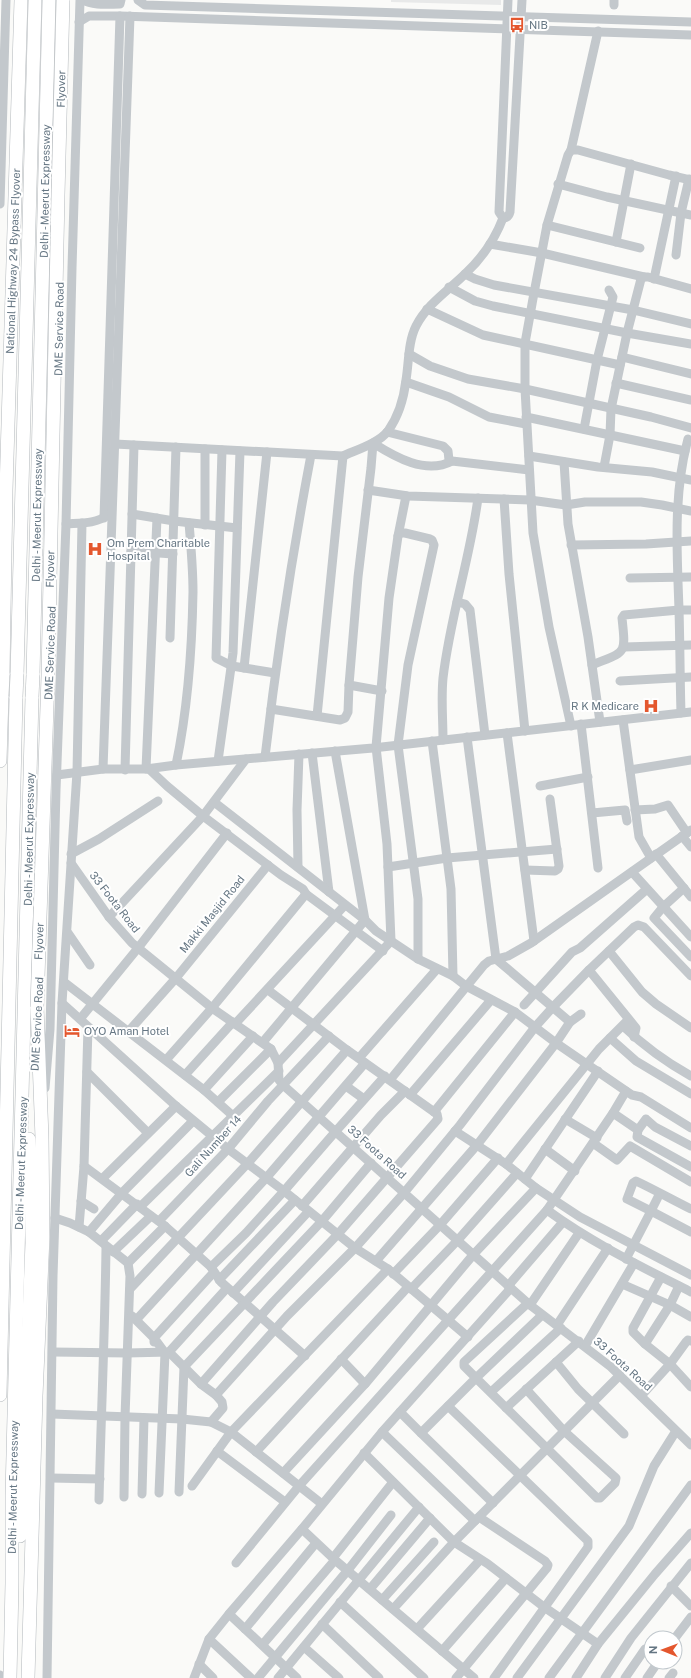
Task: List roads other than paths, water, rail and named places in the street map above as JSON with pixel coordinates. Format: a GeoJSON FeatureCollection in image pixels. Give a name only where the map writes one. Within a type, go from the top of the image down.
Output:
{"type":"FeatureCollection","features":[{"type":"Feature","properties":{"kind":"highway","name":"Delhi - Meerut Expressway"},"geometry":{"type":"LineString","coordinates":[[0,1395],[10,1012],[16,697],[35,0]]}},
{"type":"Feature","properties":{"kind":"highway","name":"Delhi - Meerut Expressway"},"geometry":{"type":"LineString","coordinates":[[10,1678],[12,1480],[24,1065],[49,0]]}},
{"type":"Feature","properties":{"kind":"highway","name":"Flyover"},"geometry":{"type":"LineString","coordinates":[[34,1312],[43,1237],[42,1138],[37,1007],[48,676],[64,0]]}},
{"type":"Feature","properties":{"kind":"highway","name":"National Highway 24 Bypass Flyover"},"geometry":{"type":"LineString","coordinates":[[0,761],[20,5]]}},
{"type":"Feature","properties":{"kind":"highway"},"geometry":{"type":"LineString","coordinates":[[0,1088],[10,1012]]}},
{"type":"Feature","properties":{"kind":"highway"},"geometry":{"type":"LineString","coordinates":[[24,1065],[32,1174],[34,1312],[28,1678]]}},
{"type":"Feature","properties":{"kind":"highway"},"geometry":{"type":"LineString","coordinates":[[12,1583],[20,1531],[34,1312]]}},
{"type":"Feature","properties":{"kind":"street"},"geometry":{"type":"LineString","coordinates":[[0,204],[6,0]]}},
{"type":"Feature","properties":{"kind":"street"},"geometry":{"type":"LineString","coordinates":[[82,0],[88,3],[102,4],[120,4],[121,0]]}},
{"type":"Feature","properties":{"kind":"street","name":"DME Service Road"},"geometry":{"type":"LineString","coordinates":[[42,1138],[50,1028],[66,524],[72,268],[82,0]]}},
{"type":"Feature","properties":{"kind":"street"},"geometry":{"type":"LineString","coordinates":[[503,218],[499,212],[508,0]]}},
{"type":"Feature","properties":{"kind":"street"},"geometry":{"type":"LineString","coordinates":[[115,444],[343,456],[373,443],[387,432],[400,407],[406,382],[409,354],[416,327],[427,309],[484,254],[497,233],[503,218],[509,216],[522,29],[522,0]]}},
{"type":"Feature","properties":{"kind":"street"},"geometry":{"type":"LineString","coordinates":[[138,1],[145,5],[691,22]]}},
{"type":"Feature","properties":{"kind":"street"},"geometry":{"type":"LineString","coordinates":[[80,22],[89,16],[125,16],[691,35]]}},
{"type":"Feature","properties":{"kind":"street"},"geometry":{"type":"LineString","coordinates":[[104,518],[112,409],[125,16]]}},
{"type":"Feature","properties":{"kind":"street"},"geometry":{"type":"LineString","coordinates":[[571,726],[538,572],[530,500],[525,389],[525,343],[547,225],[558,184],[568,155],[572,150],[598,31]]}},
{"type":"Feature","properties":{"kind":"street"},"geometry":{"type":"LineString","coordinates":[[572,150],[578,150],[690,179],[682,214],[676,255]]}},
{"type":"Feature","properties":{"kind":"street"},"geometry":{"type":"LineString","coordinates":[[616,242],[631,164]]}},
{"type":"Feature","properties":{"kind":"street"},"geometry":{"type":"LineString","coordinates":[[654,279],[676,176]]}},
{"type":"Feature","properties":{"kind":"street"},"geometry":{"type":"LineString","coordinates":[[558,184],[668,211],[691,215]]}},
{"type":"Feature","properties":{"kind":"street"},"geometry":{"type":"LineString","coordinates":[[547,225],[640,248]]}},
{"type":"Feature","properties":{"kind":"street"},"geometry":{"type":"LineString","coordinates":[[490,244],[542,253],[654,279],[691,290]]}},
{"type":"Feature","properties":{"kind":"street"},"geometry":{"type":"LineString","coordinates":[[465,274],[489,284],[633,310],[691,324]]}},
{"type":"Feature","properties":{"kind":"street"},"geometry":{"type":"LineString","coordinates":[[604,467],[610,435],[611,408],[616,383],[641,279],[644,277]]}},
{"type":"Feature","properties":{"kind":"street"},"geometry":{"type":"LineString","coordinates":[[449,287],[475,301],[606,329],[691,344]]}},
{"type":"Feature","properties":{"kind":"street"},"geometry":{"type":"LineString","coordinates":[[584,429],[597,360],[613,297],[609,290]]}},
{"type":"Feature","properties":{"kind":"street"},"geometry":{"type":"LineString","coordinates":[[427,309],[482,335],[525,343],[597,360],[621,361],[691,374]]}},
{"type":"Feature","properties":{"kind":"street"},"geometry":{"type":"LineString","coordinates":[[409,354],[430,366],[493,384],[525,389],[611,408],[690,428],[690,441],[685,451],[680,477],[677,508],[677,577],[681,713]]}},
{"type":"Feature","properties":{"kind":"street"},"geometry":{"type":"LineString","coordinates":[[406,382],[449,397],[489,417],[526,420],[584,429],[685,451]]}},
{"type":"Feature","properties":{"kind":"street"},"geometry":{"type":"LineString","coordinates":[[616,383],[691,400]]}},
{"type":"Feature","properties":{"kind":"street"},"geometry":{"type":"LineString","coordinates":[[104,769],[115,444],[112,409]]}},
{"type":"Feature","properties":{"kind":"street"},"geometry":{"type":"LineString","coordinates":[[387,432],[444,446],[448,451],[449,460],[452,461]]}},
{"type":"Feature","properties":{"kind":"street"},"geometry":{"type":"LineString","coordinates":[[373,443],[401,459],[415,463],[440,466],[452,461],[529,470]]}},
{"type":"Feature","properties":{"kind":"street"},"geometry":{"type":"LineString","coordinates":[[271,710],[340,720],[345,718],[348,712],[358,577],[373,443]]}},
{"type":"Feature","properties":{"kind":"street"},"geometry":{"type":"LineString","coordinates":[[125,770],[134,445]]}},
{"type":"Feature","properties":{"kind":"street"},"geometry":{"type":"LineString","coordinates":[[170,638],[176,447]]}},
{"type":"Feature","properties":{"kind":"street"},"geometry":{"type":"LineString","coordinates":[[205,449],[205,525]]}},
{"type":"Feature","properties":{"kind":"street"},"geometry":{"type":"LineString","coordinates":[[222,450],[215,654],[218,660],[232,666],[275,674]]}},
{"type":"Feature","properties":{"kind":"street"},"geometry":{"type":"LineString","coordinates":[[218,761],[232,666],[240,451]]}},
{"type":"Feature","properties":{"kind":"street"},"geometry":{"type":"LineString","coordinates":[[244,668],[267,452]]}},
{"type":"Feature","properties":{"kind":"street"},"geometry":{"type":"LineString","coordinates":[[265,757],[287,591],[311,455]]}},
{"type":"Feature","properties":{"kind":"street"},"geometry":{"type":"LineString","coordinates":[[317,716],[343,456]]}},
{"type":"Feature","properties":{"kind":"street"},"geometry":{"type":"LineString","coordinates":[[529,456],[564,462],[652,472],[691,480]]}},
{"type":"Feature","properties":{"kind":"street"},"geometry":{"type":"LineString","coordinates":[[564,462],[566,505],[571,545],[592,665],[600,722]]}},
{"type":"Feature","properties":{"kind":"street"},"geometry":{"type":"LineString","coordinates":[[368,490],[406,496],[530,500],[566,505],[585,502],[641,502],[691,512]]}},
{"type":"Feature","properties":{"kind":"street"},"geometry":{"type":"LineString","coordinates":[[99,1500],[101,1417],[105,1352],[107,1247],[139,1206],[212,1136],[278,1067],[314,1025],[390,942],[388,867],[376,747],[389,598],[398,536],[406,496]]}},
{"type":"Feature","properties":{"kind":"street"},"geometry":{"type":"LineString","coordinates":[[443,740],[443,678],[457,602],[469,554],[478,498]]}},
{"type":"Feature","properties":{"kind":"street"},"geometry":{"type":"LineString","coordinates":[[504,499],[510,589],[525,731]]}},
{"type":"Feature","properties":{"kind":"street"},"geometry":{"type":"LineString","coordinates":[[66,524],[82,523],[104,518],[113,510]]}},
{"type":"Feature","properties":{"kind":"street"},"geometry":{"type":"LineString","coordinates":[[132,514],[174,521],[237,528]]}},
{"type":"Feature","properties":{"kind":"street"},"geometry":{"type":"LineString","coordinates":[[147,769],[157,518]]}},
{"type":"Feature","properties":{"kind":"street"},"geometry":{"type":"LineString","coordinates":[[47,1678],[55,1218],[62,1003],[68,933],[77,772],[82,523]]}},
{"type":"Feature","properties":{"kind":"street"},"geometry":{"type":"LineString","coordinates":[[176,765],[183,726],[191,648],[193,591],[189,523]]}},
{"type":"Feature","properties":{"kind":"street"},"geometry":{"type":"LineString","coordinates":[[398,536],[400,533],[411,534],[430,539],[434,545],[408,665],[398,745],[418,899],[418,959]]}},
{"type":"Feature","properties":{"kind":"street"},"geometry":{"type":"LineString","coordinates":[[571,545],[646,544],[691,540]]}},
{"type":"Feature","properties":{"kind":"street"},"geometry":{"type":"LineString","coordinates":[[131,551],[173,554]]}},
{"type":"Feature","properties":{"kind":"street"},"geometry":{"type":"LineString","coordinates":[[630,578],[691,577]]}},
{"type":"Feature","properties":{"kind":"street"},"geometry":{"type":"LineString","coordinates":[[457,602],[465,604],[470,610],[485,735]]}},
{"type":"Feature","properties":{"kind":"street"},"geometry":{"type":"LineString","coordinates":[[592,665],[618,654],[624,647],[622,618],[624,615],[691,610]]}},
{"type":"Feature","properties":{"kind":"street"},"geometry":{"type":"LineString","coordinates":[[624,647],[691,645]]}},
{"type":"Feature","properties":{"kind":"street"},"geometry":{"type":"LineString","coordinates":[[620,681],[691,677]]}},
{"type":"Feature","properties":{"kind":"street"},"geometry":{"type":"LineString","coordinates":[[349,685],[382,691]]}},
{"type":"Feature","properties":{"kind":"street"},"geometry":{"type":"LineString","coordinates":[[1,694],[60,694]]}},
{"type":"Feature","properties":{"kind":"street"},"geometry":{"type":"LineString","coordinates":[[57,775],[104,769],[147,769],[246,758],[398,745],[691,712]]}},
{"type":"Feature","properties":{"kind":"street"},"geometry":{"type":"LineString","coordinates":[[623,720],[639,837],[691,897]]}},
{"type":"Feature","properties":{"kind":"street"},"geometry":{"type":"LineString","coordinates":[[581,724],[598,868]]}},
{"type":"Feature","properties":{"kind":"street"},"geometry":{"type":"LineString","coordinates":[[507,733],[534,941]]}},
{"type":"Feature","properties":{"kind":"street"},"geometry":{"type":"LineString","coordinates":[[467,737],[496,959],[570,1022]]}},
{"type":"Feature","properties":{"kind":"street"},"geometry":{"type":"LineString","coordinates":[[432,741],[451,889],[453,976]]}},
{"type":"Feature","properties":{"kind":"street"},"geometry":{"type":"LineString","coordinates":[[335,751],[366,920]]}},
{"type":"Feature","properties":{"kind":"street"},"geometry":{"type":"LineString","coordinates":[[312,753],[329,892]]}},
{"type":"Feature","properties":{"kind":"street"},"geometry":{"type":"LineString","coordinates":[[298,867],[297,810],[299,754]]}},
{"type":"Feature","properties":{"kind":"street"},"geometry":{"type":"LineString","coordinates":[[110,917],[203,816],[246,758]]}},
{"type":"Feature","properties":{"kind":"street"},"geometry":{"type":"LineString","coordinates":[[630,770],[691,760]]}},
{"type":"Feature","properties":{"kind":"street"},"geometry":{"type":"LineString","coordinates":[[147,769],[203,816],[303,889],[306,894],[383,951]]}},
{"type":"Feature","properties":{"kind":"street"},"geometry":{"type":"LineString","coordinates":[[540,786],[588,777]]}},
{"type":"Feature","properties":{"kind":"street"},"geometry":{"type":"LineString","coordinates":[[525,870],[555,871],[558,869],[559,866],[550,799]]}},
{"type":"Feature","properties":{"kind":"street"},"geometry":{"type":"LineString","coordinates":[[71,859],[158,801]]}},
{"type":"Feature","properties":{"kind":"street"},"geometry":{"type":"LineString","coordinates":[[214,802],[366,920],[376,931],[390,942],[418,959],[453,976],[466,986],[515,1012],[556,1043],[632,1095],[641,1097],[691,1128]]}},
{"type":"Feature","properties":{"kind":"street"},"geometry":{"type":"LineString","coordinates":[[635,810],[655,809],[668,805],[687,833],[691,847]]}},
{"type":"Feature","properties":{"kind":"street"},"geometry":{"type":"LineString","coordinates":[[592,813],[625,810],[627,821]]}},
{"type":"Feature","properties":{"kind":"street"},"geometry":{"type":"LineString","coordinates":[[80,1019],[138,948],[227,833]]}},
{"type":"Feature","properties":{"kind":"street"},"geometry":{"type":"LineString","coordinates":[[153,1353],[154,1338],[212,1269],[284,1191],[364,1099],[388,1078],[484,965],[520,950],[534,941],[687,833]]}},
{"type":"Feature","properties":{"kind":"street"},"geometry":{"type":"LineString","coordinates":[[388,867],[447,858],[557,850]]}},
{"type":"Feature","properties":{"kind":"street","name":"33 Foota Road"},"geometry":{"type":"LineString","coordinates":[[71,859],[124,935],[212,1008],[271,1049],[278,1067],[280,1080],[283,1085],[301,1102],[336,1131],[491,1272],[542,1316],[582,1344],[620,1375],[691,1445]]}},
{"type":"Feature","properties":{"kind":"street","name":"Makki Masjid Road"},"geometry":{"type":"LineString","coordinates":[[128,1032],[176,978],[268,864]]}},
{"type":"Feature","properties":{"kind":"street"},"geometry":{"type":"LineString","coordinates":[[632,872],[662,907],[691,937]]}},
{"type":"Feature","properties":{"kind":"street"},"geometry":{"type":"LineString","coordinates":[[216,1395],[287,1316],[355,1248],[404,1193],[455,1131],[535,1027],[553,1007],[634,927],[641,926],[647,919],[655,915],[684,888]]}},
{"type":"Feature","properties":{"kind":"street"},"geometry":{"type":"LineString","coordinates":[[524,1005],[572,952],[580,948],[646,889]]}},
{"type":"Feature","properties":{"kind":"street"},"geometry":{"type":"LineString","coordinates":[[166,1060],[212,1008],[306,894]]}},
{"type":"Feature","properties":{"kind":"street"},"geometry":{"type":"LineString","coordinates":[[185,1075],[234,1023],[268,990],[345,905]]}},
{"type":"Feature","properties":{"kind":"street"},"geometry":{"type":"LineString","coordinates":[[655,915],[655,920],[691,957]]}},
{"type":"Feature","properties":{"kind":"street"},"geometry":{"type":"LineString","coordinates":[[263,1042],[366,920]]}},
{"type":"Feature","properties":{"kind":"street"},"geometry":{"type":"LineString","coordinates":[[641,926],[691,976]]}},
{"type":"Feature","properties":{"kind":"street"},"geometry":{"type":"LineString","coordinates":[[68,933],[90,965]]}},
{"type":"Feature","properties":{"kind":"street"},"geometry":{"type":"LineString","coordinates":[[610,951],[642,992],[656,1004],[691,1028]]}},
{"type":"Feature","properties":{"kind":"street"},"geometry":{"type":"LineString","coordinates":[[133,1317],[196,1253],[267,1177],[346,1086],[362,1060],[437,969]]}},
{"type":"Feature","properties":{"kind":"street"},"geometry":{"type":"LineString","coordinates":[[589,970],[626,1023],[636,1028],[634,1037],[653,1053],[691,1076]]}},
{"type":"Feature","properties":{"kind":"street"},"geometry":{"type":"LineString","coordinates":[[64,982],[204,1090],[232,1115]]}},
{"type":"Feature","properties":{"kind":"street"},"geometry":{"type":"LineString","coordinates":[[201,1384],[260,1316],[338,1234],[438,1121],[438,1117],[434,1112],[347,1050],[268,990]]}},
{"type":"Feature","properties":{"kind":"street"},"geometry":{"type":"LineString","coordinates":[[53,1352],[167,1352],[230,1290],[381,1115],[408,1093],[491,1000]]}},
{"type":"Feature","properties":{"kind":"street"},"geometry":{"type":"LineString","coordinates":[[62,1003],[193,1121],[228,1149],[267,1177],[355,1248],[391,1272],[468,1337]]}},
{"type":"Feature","properties":{"kind":"street"},"geometry":{"type":"LineString","coordinates":[[434,1112],[515,1012]]}},
{"type":"Feature","properties":{"kind":"street"},"geometry":{"type":"LineString","coordinates":[[376,1261],[477,1145],[556,1043],[570,1022],[581,1014]]}},
{"type":"Feature","properties":{"kind":"street"},"geometry":{"type":"LineString","coordinates":[[506,1164],[610,1038],[626,1023]]}},
{"type":"Feature","properties":{"kind":"street"},"geometry":{"type":"LineString","coordinates":[[79,1227],[84,1166],[88,1027]]}},
{"type":"Feature","properties":{"kind":"street"},"geometry":{"type":"LineString","coordinates":[[204,1090],[253,1036]]}},
{"type":"Feature","properties":{"kind":"street","name":"Gali Number 14"},"geometry":{"type":"LineString","coordinates":[[128,1263],[158,1221],[228,1149],[283,1085],[329,1036]]}},
{"type":"Feature","properties":{"kind":"street"},"geometry":{"type":"LineString","coordinates":[[610,1038],[636,1061],[691,1094]]}},
{"type":"Feature","properties":{"kind":"street"},"geometry":{"type":"LineString","coordinates":[[218,1102],[271,1049]]}},
{"type":"Feature","properties":{"kind":"street"},"geometry":{"type":"LineString","coordinates":[[130,1289],[248,1163],[347,1050]]}},
{"type":"Feature","properties":{"kind":"street"},"geometry":{"type":"LineString","coordinates":[[525,1179],[598,1071]]}},
{"type":"Feature","properties":{"kind":"street"},"geometry":{"type":"LineString","coordinates":[[87,1072],[148,1133]]}},
{"type":"Feature","properties":{"kind":"street"},"geometry":{"type":"LineString","coordinates":[[346,1086],[364,1099]]}},
{"type":"Feature","properties":{"kind":"street"},"geometry":{"type":"LineString","coordinates":[[236,1563],[299,1486],[555,1201],[626,1091]]}},
{"type":"Feature","properties":{"kind":"street"},"geometry":{"type":"LineString","coordinates":[[102,1178],[176,1106]]}},
{"type":"Feature","properties":{"kind":"street"},"geometry":{"type":"LineString","coordinates":[[655,1106],[638,1130],[637,1137],[691,1167]]}},
{"type":"Feature","properties":{"kind":"street"},"geometry":{"type":"LineString","coordinates":[[613,1113],[638,1130]]}},
{"type":"Feature","properties":{"kind":"street"},"geometry":{"type":"LineString","coordinates":[[565,1119],[595,1140],[617,1160],[630,1146],[691,1182]]}},
{"type":"Feature","properties":{"kind":"street"},"geometry":{"type":"LineString","coordinates":[[646,1119],[655,1127],[691,1146]]}},
{"type":"Feature","properties":{"kind":"street"},"geometry":{"type":"LineString","coordinates":[[89,1232],[122,1193],[193,1121]]}},
{"type":"Feature","properties":{"kind":"street"},"geometry":{"type":"LineString","coordinates":[[455,1131],[498,1158],[555,1201],[600,1228],[691,1276]]}},
{"type":"Feature","properties":{"kind":"street"},"geometry":{"type":"LineString","coordinates":[[545,1149],[575,1171]]}},
{"type":"Feature","properties":{"kind":"street"},"geometry":{"type":"LineString","coordinates":[[192,1486],[231,1432],[305,1356],[440,1225],[498,1158]]}},
{"type":"Feature","properties":{"kind":"street"},"geometry":{"type":"LineString","coordinates":[[179,1492],[184,1367],[322,1221],[371,1163]]}},
{"type":"Feature","properties":{"kind":"street"},"geometry":{"type":"LineString","coordinates":[[84,1166],[122,1193],[179,1238],[212,1269],[219,1280],[305,1356]]}},
{"type":"Feature","properties":{"kind":"street"},"geometry":{"type":"LineString","coordinates":[[256,1452],[341,1359],[409,1288],[457,1241],[517,1173]]}},
{"type":"Feature","properties":{"kind":"street"},"geometry":{"type":"LineString","coordinates":[[691,1210],[636,1182],[633,1183],[627,1199],[691,1232]]}},
{"type":"Feature","properties":{"kind":"street"},"geometry":{"type":"LineString","coordinates":[[283,1473],[365,1384],[473,1255],[536,1188]]}},
{"type":"Feature","properties":{"kind":"street"},"geometry":{"type":"LineString","coordinates":[[506,1408],[556,1362],[582,1344],[622,1284],[630,1261],[633,1245],[660,1193]]}},
{"type":"Feature","properties":{"kind":"street"},"geometry":{"type":"LineString","coordinates":[[81,1201],[94,1209]]}},
{"type":"Feature","properties":{"kind":"street"},"geometry":{"type":"LineString","coordinates":[[219,1280],[302,1206]]}},
{"type":"Feature","properties":{"kind":"street"},"geometry":{"type":"LineString","coordinates":[[547,1210],[579,1233],[691,1292]]}},
{"type":"Feature","properties":{"kind":"street"},"geometry":{"type":"LineString","coordinates":[[55,1218],[89,1232],[128,1263],[133,1317],[127,1353],[124,1497]]}},
{"type":"Feature","properties":{"kind":"street"},"geometry":{"type":"LineString","coordinates":[[107,1247],[158,1221]]}},
{"type":"Feature","properties":{"kind":"street"},"geometry":{"type":"LineString","coordinates":[[194,1678],[209,1639],[229,1614],[382,1432],[468,1337],[563,1222]]}},
{"type":"Feature","properties":{"kind":"street"},"geometry":{"type":"LineString","coordinates":[[526,1389],[564,1431],[616,1478],[617,1480],[615,1483],[600,1498],[598,1498],[546,1449],[464,1366],[464,1362],[529,1304],[579,1233]]}},
{"type":"Feature","properties":{"kind":"street"},"geometry":{"type":"LineString","coordinates":[[491,1392],[559,1327],[608,1248]]}},
{"type":"Feature","properties":{"kind":"street"},"geometry":{"type":"LineString","coordinates":[[661,1277],[633,1328],[636,1335],[670,1364],[691,1387]]}},
{"type":"Feature","properties":{"kind":"street"},"geometry":{"type":"LineString","coordinates":[[622,1284],[670,1305],[691,1317]]}},
{"type":"Feature","properties":{"kind":"street"},"geometry":{"type":"LineString","coordinates":[[645,1344],[670,1305],[679,1286]]}},
{"type":"Feature","properties":{"kind":"street"},"geometry":{"type":"LineString","coordinates":[[421,1433],[476,1378],[542,1316]]}},
{"type":"Feature","properties":{"kind":"street"},"geometry":{"type":"LineString","coordinates":[[133,1317],[167,1352],[222,1402],[223,1408],[211,1422]]}},
{"type":"Feature","properties":{"kind":"street"},"geometry":{"type":"LineString","coordinates":[[641,1396],[670,1364],[686,1342],[688,1340],[691,1341]]}},
{"type":"Feature","properties":{"kind":"street"},"geometry":{"type":"LineString","coordinates":[[159,1493],[162,1418],[167,1352]]}},
{"type":"Feature","properties":{"kind":"street"},"geometry":{"type":"LineString","coordinates":[[341,1359],[365,1384]]}},
{"type":"Feature","properties":{"kind":"street"},"geometry":{"type":"LineString","coordinates":[[556,1362],[570,1380],[624,1434]]}},
{"type":"Feature","properties":{"kind":"street"},"geometry":{"type":"LineString","coordinates":[[393,1609],[454,1542],[620,1375]]}},
{"type":"Feature","properties":{"kind":"street"},"geometry":{"type":"LineString","coordinates":[[448,1406],[588,1544],[588,1547],[494,1678]]}},
{"type":"Feature","properties":{"kind":"street"},"geometry":{"type":"LineString","coordinates":[[400,1412],[493,1503]]}},
{"type":"Feature","properties":{"kind":"street"},"geometry":{"type":"LineString","coordinates":[[52,1414],[182,1419],[211,1422],[231,1432],[322,1504]]}},
{"type":"Feature","properties":{"kind":"street"},"geometry":{"type":"LineString","coordinates":[[142,1494],[144,1418]]}},
{"type":"Feature","properties":{"kind":"street"},"geometry":{"type":"LineString","coordinates":[[518,1678],[629,1526],[654,1466],[676,1431]]}},
{"type":"Feature","properties":{"kind":"street"},"geometry":{"type":"LineString","coordinates":[[382,1432],[477,1519],[546,1560],[548,1565],[527,1594],[456,1678]]}},
{"type":"Feature","properties":{"kind":"street"},"geometry":{"type":"LineString","coordinates":[[217,1451],[285,1502]]}},
{"type":"Feature","properties":{"kind":"street"},"geometry":{"type":"LineString","coordinates":[[364,1453],[454,1542],[598,1644]]}},
{"type":"Feature","properties":{"kind":"street"},"geometry":{"type":"LineString","coordinates":[[51,1478],[100,1479]]}},
{"type":"Feature","properties":{"kind":"street"},"geometry":{"type":"LineString","coordinates":[[263,1644],[334,1559],[393,1482]]}},
{"type":"Feature","properties":{"kind":"street"},"geometry":{"type":"LineString","coordinates":[[549,1678],[691,1485]]}},
{"type":"Feature","properties":{"kind":"street"},"geometry":{"type":"LineString","coordinates":[[278,1678],[419,1507]]}},
{"type":"Feature","properties":{"kind":"street"},"geometry":{"type":"LineString","coordinates":[[258,1678],[348,1570],[390,1515]]}},
{"type":"Feature","properties":{"kind":"street"},"geometry":{"type":"LineString","coordinates":[[370,1589],[430,1518]]}},
{"type":"Feature","properties":{"kind":"street"},"geometry":{"type":"LineString","coordinates":[[302,1529],[334,1559],[474,1678]]}},
{"type":"Feature","properties":{"kind":"street"},"geometry":{"type":"LineString","coordinates":[[576,1678],[598,1644],[655,1574],[691,1533]]}},
{"type":"Feature","properties":{"kind":"street"},"geometry":{"type":"LineString","coordinates":[[382,1600],[434,1542]]}},
{"type":"Feature","properties":{"kind":"street"},"geometry":{"type":"LineString","coordinates":[[245,1629],[316,1543]]}},
{"type":"Feature","properties":{"kind":"street"},"geometry":{"type":"LineString","coordinates":[[417,1629],[480,1560]]}},
{"type":"Feature","properties":{"kind":"street"},"geometry":{"type":"LineString","coordinates":[[605,1678],[631,1638],[671,1586],[691,1563]]}},
{"type":"Feature","properties":{"kind":"street"},"geometry":{"type":"LineString","coordinates":[[442,1651],[506,1578]]}},
{"type":"Feature","properties":{"kind":"street"},"geometry":{"type":"LineString","coordinates":[[671,1586],[691,1606]]}},
{"type":"Feature","properties":{"kind":"street"},"geometry":{"type":"LineString","coordinates":[[340,1602],[424,1678]]}},
{"type":"Feature","properties":{"kind":"street"},"geometry":{"type":"LineString","coordinates":[[229,1614],[263,1644],[297,1678]]}},
{"type":"Feature","properties":{"kind":"street"},"geometry":{"type":"LineString","coordinates":[[681,1630],[691,1617]]}},
{"type":"Feature","properties":{"kind":"street"},"geometry":{"type":"LineString","coordinates":[[322,1624],[379,1678]]}},
{"type":"Feature","properties":{"kind":"street"},"geometry":{"type":"LineString","coordinates":[[631,1638],[643,1647]]}},
{"type":"Feature","properties":{"kind":"street"},"geometry":{"type":"LineString","coordinates":[[209,1639],[252,1678]]}},
{"type":"Feature","properties":{"kind":"street"},"geometry":{"type":"LineString","coordinates":[[304,1646],[339,1678]]}},
{"type":"Feature","properties":{"kind":"street"},"geometry":{"type":"LineString","coordinates":[[625,1678],[643,1657]]}},
{"type":"Feature","properties":{"kind":"street"},"geometry":{"type":"LineString","coordinates":[[199,1664],[213,1678]]}},
{"type":"Feature","properties":{"kind":"street"},"geometry":{"type":"LineString","coordinates":[[0,1675],[4,1678]]}},
{"type":"Feature","properties":{"kind":"place","name":"NIB"},"geometry":{"type":"Point","coordinates":[517,25]}},
{"type":"Feature","properties":{"kind":"place","name":"Om Prem Charitable Hospital"},"geometry":{"type":"Point","coordinates":[95,549]}},
{"type":"Feature","properties":{"kind":"place","name":"R K Medicare"},"geometry":{"type":"Point","coordinates":[651,706]}},
{"type":"Feature","properties":{"kind":"place","name":"OYO Aman Hotel"},"geometry":{"type":"Point","coordinates":[72,1031]}}]}
